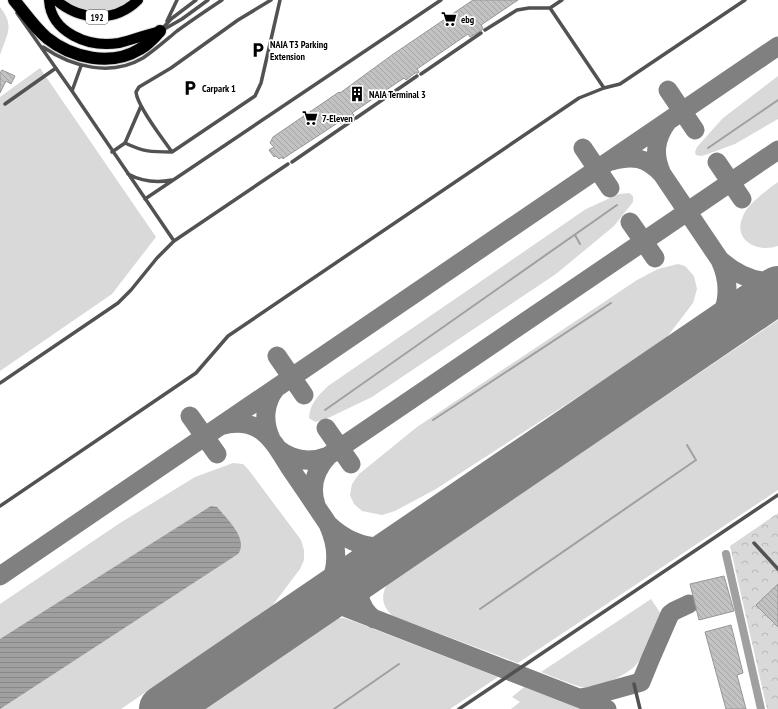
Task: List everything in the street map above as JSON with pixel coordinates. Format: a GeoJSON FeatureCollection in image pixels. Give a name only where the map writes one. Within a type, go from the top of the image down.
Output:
{"type":"FeatureCollection","features":[{"type":"Feature","properties":{"kind":"highway"},"geometry":{"type":"LineString","coordinates":[[15,6],[43,34],[60,46],[83,56],[97,58],[117,57],[141,49],[163,27]]}},
{"type":"Feature","properties":{"kind":"main road"},"geometry":{"type":"LineString","coordinates":[[48,0],[51,12],[56,22],[69,33],[84,40],[102,44],[118,43],[163,27]]}},
{"type":"Feature","properties":{"kind":"main road","name":"192"},"geometry":{"type":"LineString","coordinates":[[56,0],[73,12],[88,16],[100,17],[112,16],[119,13],[129,8],[138,0]]}},
{"type":"Feature","properties":{"kind":"lane"},"geometry":{"type":"LineString","coordinates":[[163,27],[177,0]]}},
{"type":"Feature","properties":{"kind":"lane"},"geometry":{"type":"LineString","coordinates":[[163,27],[196,0]]}},
{"type":"Feature","properties":{"kind":"lane"},"geometry":{"type":"LineString","coordinates":[[163,27],[182,19],[208,0]]}},
{"type":"Feature","properties":{"kind":"lane"},"geometry":{"type":"LineString","coordinates":[[40,45],[63,60],[82,66],[105,68],[118,67],[144,57],[178,30],[222,0]]}},
{"type":"Feature","properties":{"kind":"lane"},"geometry":{"type":"LineString","coordinates":[[172,152],[141,106],[136,96],[136,92],[139,88],[238,20],[271,0]]}},
{"type":"Feature","properties":{"kind":"lane"},"geometry":{"type":"LineString","coordinates":[[125,142],[140,150],[172,152],[255,96],[259,89],[280,0]]}},
{"type":"Feature","properties":{"kind":"lane"},"geometry":{"type":"LineString","coordinates":[[145,199],[441,0]]}},
{"type":"Feature","properties":{"kind":"lane"},"geometry":{"type":"LineString","coordinates":[[0,383],[118,303],[131,290],[157,258],[174,241],[517,10],[529,8],[550,8],[562,0]]}},
{"type":"Feature","properties":{"kind":"lane"},"geometry":{"type":"LineString","coordinates":[[0,506],[196,373],[228,336],[578,98],[604,88],[620,84],[745,0]]}},
{"type":"Feature","properties":{"kind":"lane"},"geometry":{"type":"LineString","coordinates":[[15,6],[112,152],[174,241]]}},
{"type":"Feature","properties":{"kind":"lane"},"geometry":{"type":"LineString","coordinates":[[550,8],[604,88]]}},
{"type":"Feature","properties":{"kind":"lane"},"geometry":{"type":"LineString","coordinates":[[72,91],[82,66]]}},
{"type":"Feature","properties":{"kind":"lane"},"geometry":{"type":"LineString","coordinates":[[5,104],[56,68]]}},
{"type":"Feature","properties":{"kind":"lane"},"geometry":{"type":"LineString","coordinates":[[112,152],[125,142],[141,106]]}},
{"type":"Feature","properties":{"kind":"lane"},"geometry":{"type":"LineString","coordinates":[[127,173],[140,180],[175,180]]}},
{"type":"Feature","properties":{"kind":"lane"},"geometry":{"type":"LineString","coordinates":[[459,709],[778,495]]}},
{"type":"Feature","properties":{"kind":"lane"},"geometry":{"type":"LineString","coordinates":[[754,544],[778,569]]}},
{"type":"Feature","properties":{"kind":"lane"},"geometry":{"type":"LineString","coordinates":[[634,684],[640,709]]}},
{"type":"Feature","properties":{"kind":"green space"},"geometry":{"type":"Polygon","coordinates":[[[63,0],[129,0],[124,5],[113,11],[92,13],[79,10],[63,0]]]}},
{"type":"Feature","properties":{"kind":"green space"},"geometry":{"type":"Polygon","coordinates":[[[0,7],[5,14],[8,30],[0,55],[0,7]]]}},
{"type":"Feature","properties":{"kind":"green space"},"geometry":{"type":"Polygon","coordinates":[[[40,68],[156,237],[112,294],[0,371],[0,97],[40,68]]]}},
{"type":"Feature","properties":{"kind":"green space"},"geometry":{"type":"Polygon","coordinates":[[[778,76],[778,119],[735,144],[705,155],[696,155],[695,152],[697,147],[723,118],[778,76]]]}},
{"type":"Feature","properties":{"kind":"green space"},"geometry":{"type":"Polygon","coordinates":[[[778,182],[778,246],[762,248],[755,246],[748,243],[744,238],[741,232],[740,224],[749,207],[778,182]]]}},
{"type":"Feature","properties":{"kind":"green space"},"geometry":{"type":"Polygon","coordinates":[[[629,193],[633,196],[633,202],[614,226],[556,274],[372,397],[326,419],[315,422],[309,418],[313,404],[328,386],[586,209],[619,194],[629,193]]]}},
{"type":"Feature","properties":{"kind":"green space"},"geometry":{"type":"Polygon","coordinates":[[[678,264],[685,266],[694,276],[697,289],[693,303],[664,341],[436,489],[395,511],[382,515],[362,511],[354,504],[350,495],[352,484],[359,474],[417,427],[637,280],[658,269],[678,264]]]}},
{"type":"Feature","properties":{"kind":"green space"},"geometry":{"type":"Polygon","coordinates":[[[778,320],[778,490],[518,663],[393,616],[386,609],[383,596],[385,587],[388,583],[778,320]]]}},
{"type":"Feature","properties":{"kind":"green space"},"geometry":{"type":"Polygon","coordinates":[[[233,463],[243,464],[248,469],[301,540],[304,550],[304,560],[300,569],[272,606],[121,709],[0,709],[0,604],[120,523],[195,477],[233,463]]]}},
{"type":"Feature","properties":{"kind":"green space"},"geometry":{"type":"Polygon","coordinates":[[[778,513],[778,709],[767,709],[730,546],[778,513]]]}},
{"type":"Feature","properties":{"kind":"green space"},"geometry":{"type":"Polygon","coordinates":[[[651,599],[665,620],[660,625],[639,661],[624,674],[602,684],[581,687],[541,672],[651,599]]]}},
{"type":"Feature","properties":{"kind":"green space"},"geometry":{"type":"Polygon","coordinates":[[[336,618],[344,618],[353,621],[498,677],[450,709],[203,709],[336,618]]]}},
{"type":"Feature","properties":{"kind":"green space"},"geometry":{"type":"Polygon","coordinates":[[[524,687],[583,709],[511,709],[520,702],[512,697],[524,687]]]}},
{"type":"Feature","properties":{"kind":"shaded area"},"geometry":{"type":"Polygon","coordinates":[[[211,506],[217,507],[231,523],[239,536],[241,548],[238,554],[0,709],[0,639],[211,506]]]}},
{"type":"Feature","properties":{"kind":"building","name":"NAIA Terminal 3"},"geometry":{"type":"Polygon","coordinates":[[[473,0],[518,0],[481,25],[483,28],[482,30],[470,37],[468,34],[417,69],[419,72],[418,73],[415,73],[406,80],[404,78],[352,113],[354,115],[353,117],[341,124],[339,122],[283,159],[282,157],[279,159],[276,156],[274,157],[269,150],[274,147],[270,143],[273,137],[339,92],[340,93],[392,55],[473,0]]]}},
{"type":"Feature","properties":{"kind":"building"},"geometry":{"type":"Polygon","coordinates":[[[2,70],[15,76],[11,84],[6,81],[0,93],[0,73],[2,70]]]}},
{"type":"Feature","properties":{"kind":"building"},"geometry":{"type":"Polygon","coordinates":[[[724,576],[734,611],[699,620],[690,584],[724,576]]]}},
{"type":"Feature","properties":{"kind":"building"},"geometry":{"type":"Polygon","coordinates":[[[778,584],[778,627],[756,605],[778,584]]]}},
{"type":"Feature","properties":{"kind":"building"},"geometry":{"type":"Polygon","coordinates":[[[731,625],[743,673],[737,675],[746,709],[726,709],[705,632],[731,625]]]}},
{"type":"Feature","properties":{"kind":"waterway"},"geometry":{"type":"LineString","coordinates":[[708,148],[778,100]]}},
{"type":"Feature","properties":{"kind":"waterway"},"geometry":{"type":"LineString","coordinates":[[325,410],[617,205]]}},
{"type":"Feature","properties":{"kind":"waterway"},"geometry":{"type":"LineString","coordinates":[[575,235],[580,244]]}},
{"type":"Feature","properties":{"kind":"waterway"},"geometry":{"type":"LineString","coordinates":[[433,420],[611,303]]}},
{"type":"Feature","properties":{"kind":"waterway"},"geometry":{"type":"LineString","coordinates":[[480,609],[696,460],[687,445]]}},
{"type":"Feature","properties":{"kind":"waterway"},"geometry":{"type":"LineString","coordinates":[[726,554],[761,709]]}},
{"type":"Feature","properties":{"kind":"waterway"},"geometry":{"type":"LineString","coordinates":[[334,709],[399,664]]}},
{"type":"Feature","properties":{"kind":"taxiway"},"geometry":{"type":"LineString","coordinates":[[0,576],[778,46]]}},
{"type":"Feature","properties":{"kind":"taxiway"},"geometry":{"type":"LineString","coordinates":[[668,90],[695,130]]}},
{"type":"Feature","properties":{"kind":"taxiway"},"geometry":{"type":"LineString","coordinates":[[662,174],[657,160],[657,147],[660,134],[668,121]]}},
{"type":"Feature","properties":{"kind":"taxiway"},"geometry":{"type":"LineString","coordinates":[[583,148],[610,188]]}},
{"type":"Feature","properties":{"kind":"taxiway"},"geometry":{"type":"LineString","coordinates":[[278,449],[290,456],[302,460],[315,460],[328,456],[778,150]]}},
{"type":"Feature","properties":{"kind":"taxiway"},"geometry":{"type":"LineString","coordinates":[[611,161],[633,158],[645,161],[656,168],[662,174],[720,260],[726,281],[726,302],[719,321],[705,339]]}},
{"type":"Feature","properties":{"kind":"taxiway"},"geometry":{"type":"LineString","coordinates":[[717,162],[742,199]]}},
{"type":"Feature","properties":{"kind":"taxiway"},"geometry":{"type":"LineString","coordinates":[[630,222],[655,258]]}},
{"type":"Feature","properties":{"kind":"taxiway"},"geometry":{"type":"LineString","coordinates":[[720,260],[739,274],[746,277],[761,281],[778,281]]}},
{"type":"Feature","properties":{"kind":"taxiway"},"geometry":{"type":"LineString","coordinates":[[277,356],[304,395]]}},
{"type":"Feature","properties":{"kind":"taxiway"},"geometry":{"type":"LineString","coordinates":[[271,439],[268,433],[266,413],[269,400],[276,388]]}},
{"type":"Feature","properties":{"kind":"taxiway"},"geometry":{"type":"LineString","coordinates":[[190,416],[217,454]]}},
{"type":"Feature","properties":{"kind":"taxiway"},"geometry":{"type":"LineString","coordinates":[[220,426],[235,423],[245,424],[259,429],[264,433],[276,447],[328,524],[333,537],[335,550],[336,562],[334,574],[323,595],[314,605],[303,613]]}},
{"type":"Feature","properties":{"kind":"taxiway"},"geometry":{"type":"LineString","coordinates":[[326,428],[351,464]]}},
{"type":"Feature","properties":{"kind":"taxiway"},"geometry":{"type":"LineString","coordinates":[[316,505],[314,498],[315,479],[320,467],[328,456]]}},
{"type":"Feature","properties":{"kind":"taxiway"},"geometry":{"type":"LineString","coordinates":[[328,524],[345,537],[364,545],[384,547],[405,543]]}},
{"type":"Feature","properties":{"kind":"taxiway"},"geometry":{"type":"LineString","coordinates":[[367,570],[363,576],[359,589],[361,602],[368,614],[374,619]]}},
{"type":"Feature","properties":{"kind":"taxiway"},"geometry":{"type":"LineString","coordinates":[[315,606],[324,603],[334,603],[607,709]]}},
{"type":"Feature","properties":{"kind":"taxiway"},"geometry":{"type":"LineString","coordinates":[[580,698],[641,682],[670,614],[689,604]]}},
{"type":"Feature","properties":{"kind":"runway"},"geometry":{"type":"LineString","coordinates":[[163,709],[778,290]]}},
{"type":"Feature","properties":{"kind":"place","name":"ebg"},"geometry":{"type":"Point","coordinates":[449,19]}},
{"type":"Feature","properties":{"kind":"place","name":"NAIA T3 Parking Extension"},"geometry":{"type":"Point","coordinates":[258,50]}},
{"type":"Feature","properties":{"kind":"place","name":"Carpark 1"},"geometry":{"type":"Point","coordinates":[190,88]}},
{"type":"Feature","properties":{"kind":"place","name":"NAIA Terminal 3"},"geometry":{"type":"Point","coordinates":[357,94]}},
{"type":"Feature","properties":{"kind":"place","name":"7-Eleven"},"geometry":{"type":"Point","coordinates":[310,118]}}]}
